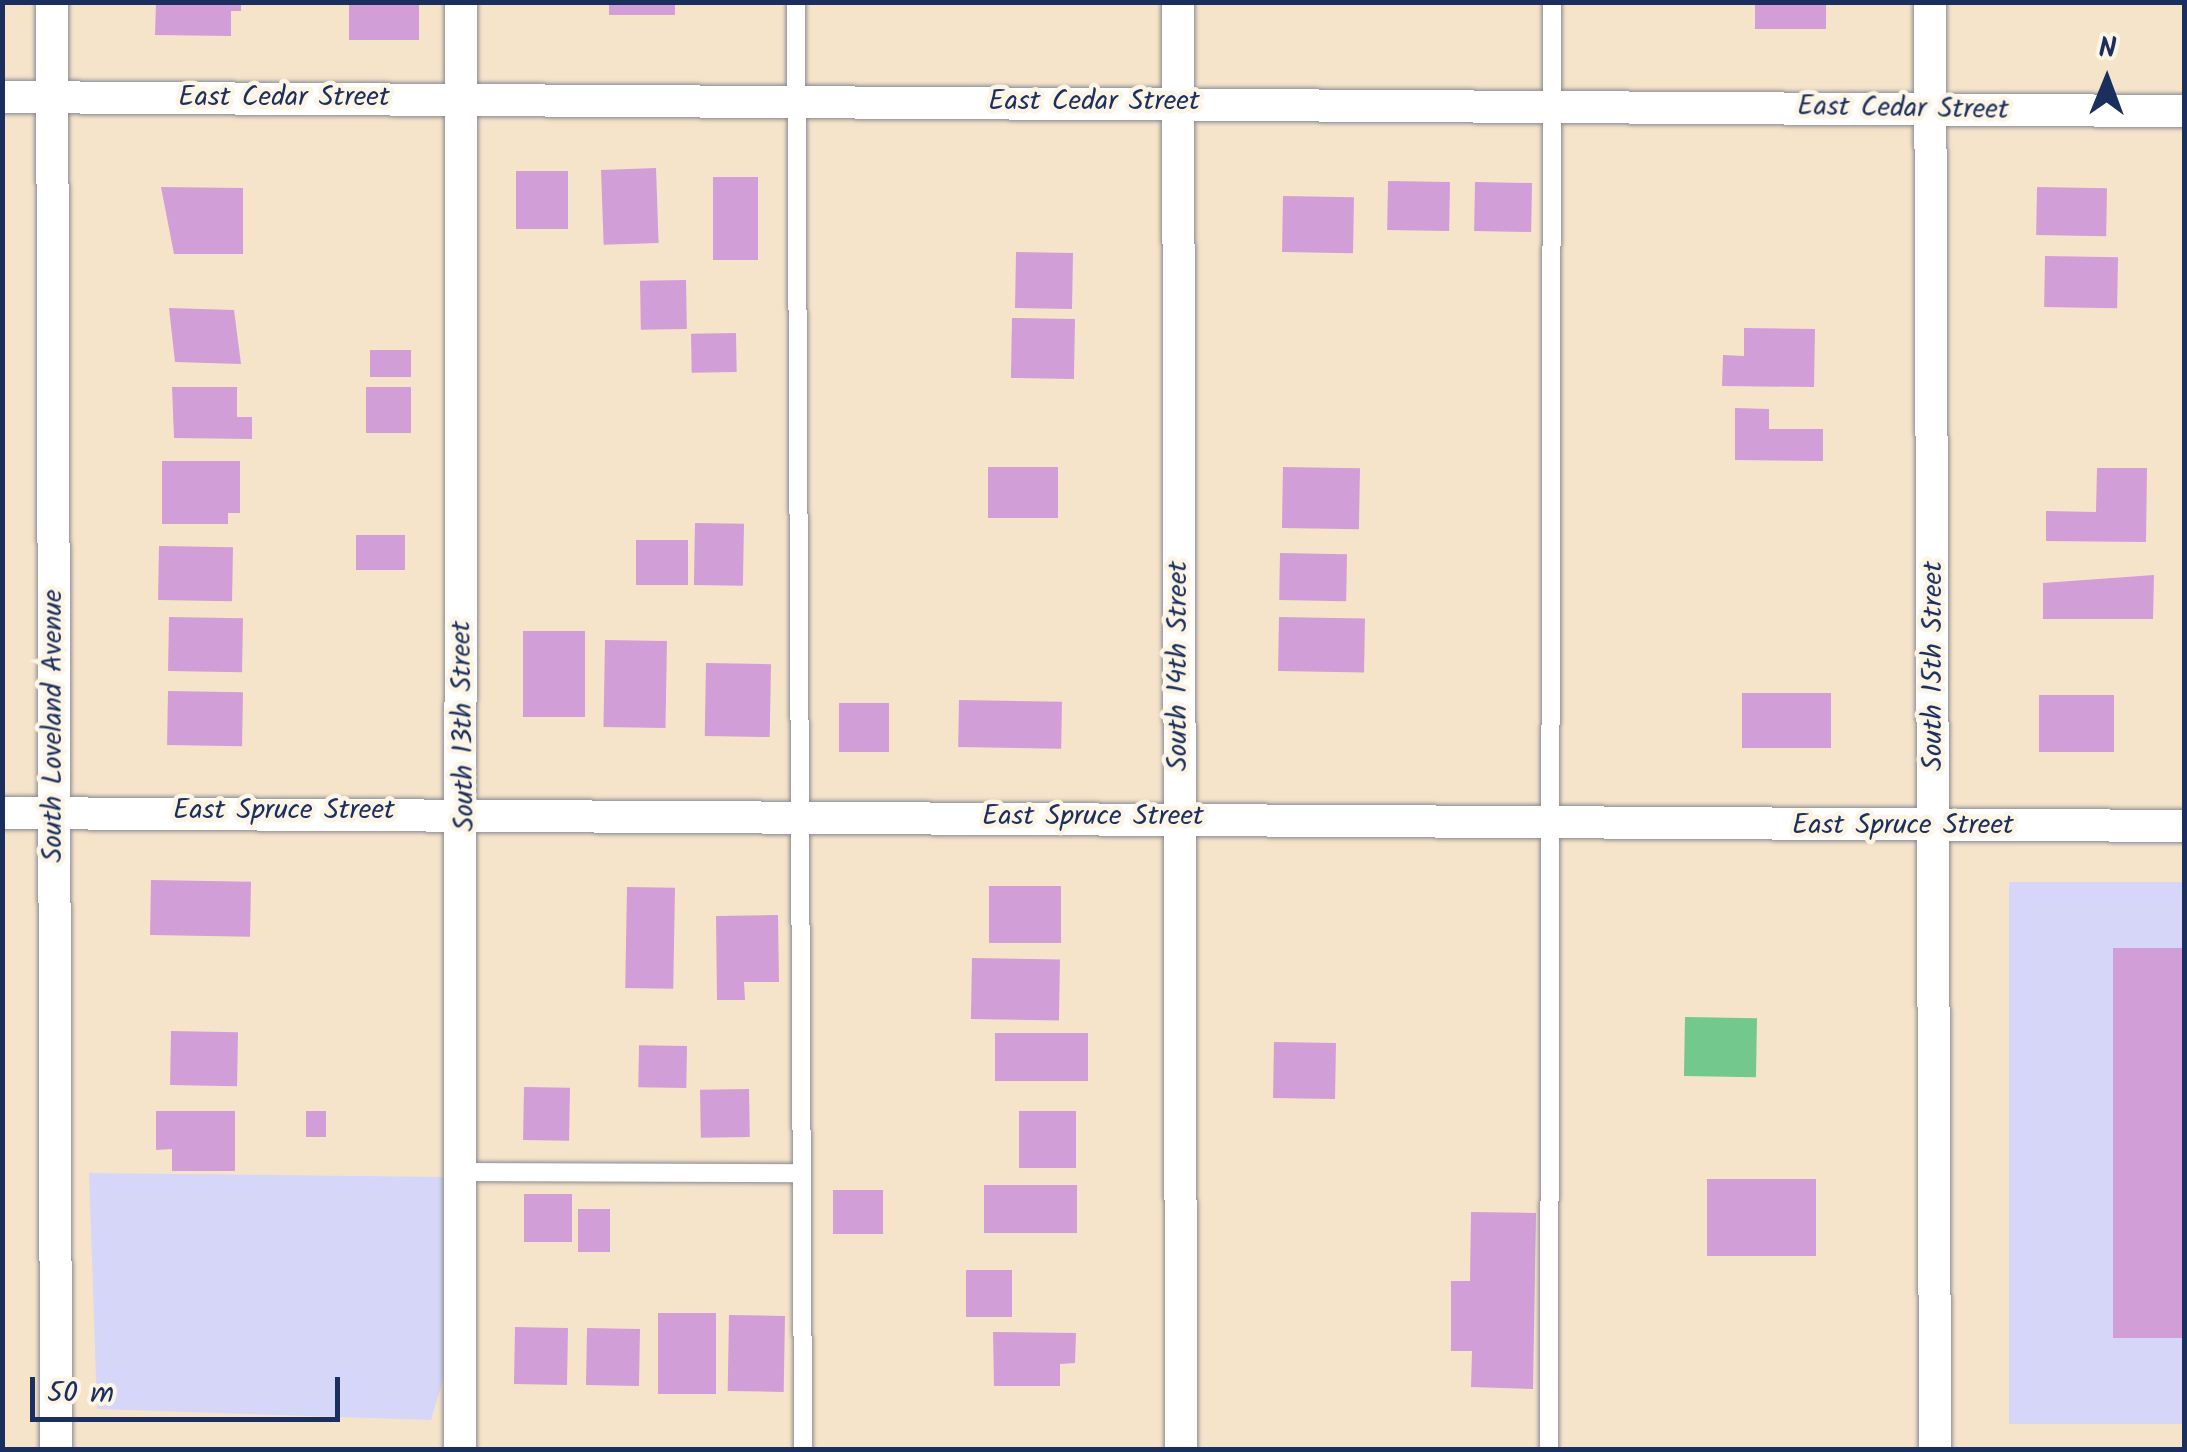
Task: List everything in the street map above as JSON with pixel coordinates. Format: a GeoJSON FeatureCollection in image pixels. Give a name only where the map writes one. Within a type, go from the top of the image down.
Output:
{"type":"FeatureCollection","features":[{"type":"Feature","properties":{"kind":"street","name":"South Loveland Avenue"},"geometry":{"type":"LineString","coordinates":[[52,2],[56,1450]]}},
{"type":"Feature","properties":{"kind":"street","name":"South 13th Street"},"geometry":{"type":"LineString","coordinates":[[460,1450],[466,811],[461,2]]}},
{"type":"Feature","properties":{"kind":"street","name":"South 14th Street"},"geometry":{"type":"LineString","coordinates":[[1178,2],[1181,1450]]}},
{"type":"Feature","properties":{"kind":"street","name":"South 15th Street"},"geometry":{"type":"LineString","coordinates":[[1930,2],[1935,1450]]}},
{"type":"Feature","properties":{"kind":"street","name":"East Cedar Street"},"geometry":{"type":"LineString","coordinates":[[2,96],[2184,111]]}},
{"type":"Feature","properties":{"kind":"street","name":"East Spruce Street"},"geometry":{"type":"LineString","coordinates":[[2,813],[466,811],[800,817],[2184,826]]}},
{"type":"Feature","properties":{"kind":"lane"},"geometry":{"type":"LineString","coordinates":[[796,2],[803,1450]]}},
{"type":"Feature","properties":{"kind":"lane"},"geometry":{"type":"LineString","coordinates":[[1550,1450],[1552,2]]}},
{"type":"Feature","properties":{"kind":"lane"},"geometry":{"type":"LineString","coordinates":[[465,1172],[802,1173]]}},
{"type":"Feature","properties":{"kind":"shaded area"},"geometry":{"type":"Polygon","coordinates":[[[2009,882],[2184,882],[2184,1424],[2009,1424],[2009,882]]]}},
{"type":"Feature","properties":{"kind":"shaded area"},"geometry":{"type":"Polygon","coordinates":[[[89,1173],[446,1177],[445,1373],[431,1420],[97,1409],[89,1173]]]}},
{"type":"Feature","properties":{"kind":"green space"},"geometry":{"type":"Polygon","coordinates":[[[1685,1017],[1757,1018],[1756,1077],[1684,1076],[1685,1017]]]}},
{"type":"Feature","properties":{"kind":"building"},"geometry":{"type":"Polygon","coordinates":[[[156,2],[241,2],[241,11],[231,11],[231,36],[155,35],[156,2]]]}},
{"type":"Feature","properties":{"kind":"building"},"geometry":{"type":"Polygon","coordinates":[[[349,2],[419,2],[419,40],[349,40],[349,2]]]}},
{"type":"Feature","properties":{"kind":"building"},"geometry":{"type":"Polygon","coordinates":[[[609,2],[675,2],[675,15],[609,15],[609,2]]]}},
{"type":"Feature","properties":{"kind":"building"},"geometry":{"type":"Polygon","coordinates":[[[1755,2],[1826,2],[1826,29],[1755,29],[1755,2]]]}},
{"type":"Feature","properties":{"kind":"building"},"geometry":{"type":"Polygon","coordinates":[[[656,168],[659,243],[604,245],[601,170],[656,168]]]}},
{"type":"Feature","properties":{"kind":"building"},"geometry":{"type":"Polygon","coordinates":[[[516,171],[568,171],[568,229],[516,229],[516,171]]]}},
{"type":"Feature","properties":{"kind":"building"},"geometry":{"type":"Polygon","coordinates":[[[713,177],[758,177],[758,260],[713,260],[713,177]]]}},
{"type":"Feature","properties":{"kind":"building"},"geometry":{"type":"Polygon","coordinates":[[[1388,181],[1450,182],[1449,231],[1387,230],[1388,181]]]}},
{"type":"Feature","properties":{"kind":"building"},"geometry":{"type":"Polygon","coordinates":[[[1475,182],[1532,183],[1531,232],[1474,231],[1475,182]]]}},
{"type":"Feature","properties":{"kind":"building"},"geometry":{"type":"Polygon","coordinates":[[[161,187],[243,188],[243,254],[174,254],[161,187]]]}},
{"type":"Feature","properties":{"kind":"building"},"geometry":{"type":"Polygon","coordinates":[[[2037,187],[2107,188],[2106,236],[2036,235],[2037,187]]]}},
{"type":"Feature","properties":{"kind":"building"},"geometry":{"type":"Polygon","coordinates":[[[1283,196],[1354,197],[1353,253],[1282,252],[1283,196]]]}},
{"type":"Feature","properties":{"kind":"building"},"geometry":{"type":"Polygon","coordinates":[[[1016,252],[1073,253],[1072,309],[1015,308],[1016,252]]]}},
{"type":"Feature","properties":{"kind":"building"},"geometry":{"type":"Polygon","coordinates":[[[2045,256],[2118,257],[2117,308],[2044,307],[2045,256]]]}},
{"type":"Feature","properties":{"kind":"building"},"geometry":{"type":"Polygon","coordinates":[[[686,280],[687,329],[641,330],[640,281],[686,280]]]}},
{"type":"Feature","properties":{"kind":"building"},"geometry":{"type":"Polygon","coordinates":[[[169,308],[234,310],[241,364],[175,362],[169,308]]]}},
{"type":"Feature","properties":{"kind":"building"},"geometry":{"type":"Polygon","coordinates":[[[1012,318],[1075,319],[1074,379],[1011,378],[1012,318]]]}},
{"type":"Feature","properties":{"kind":"building"},"geometry":{"type":"Polygon","coordinates":[[[1744,328],[1815,329],[1814,387],[1722,386],[1723,355],[1744,356],[1744,328]]]}},
{"type":"Feature","properties":{"kind":"building"},"geometry":{"type":"Polygon","coordinates":[[[736,333],[737,372],[692,373],[691,334],[736,333]]]}},
{"type":"Feature","properties":{"kind":"building"},"geometry":{"type":"Polygon","coordinates":[[[370,350],[411,350],[411,377],[370,377],[370,350]]]}},
{"type":"Feature","properties":{"kind":"building"},"geometry":{"type":"Polygon","coordinates":[[[172,387],[237,387],[237,417],[252,417],[252,439],[174,438],[172,387]]]}},
{"type":"Feature","properties":{"kind":"building"},"geometry":{"type":"Polygon","coordinates":[[[366,387],[411,387],[411,433],[366,433],[366,387]]]}},
{"type":"Feature","properties":{"kind":"building"},"geometry":{"type":"Polygon","coordinates":[[[1735,408],[1769,409],[1769,429],[1823,429],[1823,461],[1735,460],[1735,408]]]}},
{"type":"Feature","properties":{"kind":"building"},"geometry":{"type":"Polygon","coordinates":[[[162,461],[240,461],[240,513],[228,513],[228,524],[162,524],[162,461]]]}},
{"type":"Feature","properties":{"kind":"building"},"geometry":{"type":"Polygon","coordinates":[[[988,467],[1058,467],[1058,518],[988,518],[988,467]]]}},
{"type":"Feature","properties":{"kind":"building"},"geometry":{"type":"Polygon","coordinates":[[[1283,467],[1360,468],[1359,529],[1282,528],[1283,467]]]}},
{"type":"Feature","properties":{"kind":"building"},"geometry":{"type":"Polygon","coordinates":[[[2097,468],[2147,468],[2146,542],[2046,541],[2046,511],[2096,512],[2097,468]]]}},
{"type":"Feature","properties":{"kind":"building"},"geometry":{"type":"Polygon","coordinates":[[[695,523],[744,524],[743,586],[694,585],[695,523]]]}},
{"type":"Feature","properties":{"kind":"building"},"geometry":{"type":"Polygon","coordinates":[[[356,535],[405,535],[405,570],[356,570],[356,535]]]}},
{"type":"Feature","properties":{"kind":"building"},"geometry":{"type":"Polygon","coordinates":[[[636,540],[688,540],[688,585],[636,585],[636,540]]]}},
{"type":"Feature","properties":{"kind":"building"},"geometry":{"type":"Polygon","coordinates":[[[159,546],[233,547],[232,601],[158,600],[159,546]]]}},
{"type":"Feature","properties":{"kind":"building"},"geometry":{"type":"Polygon","coordinates":[[[1280,553],[1347,554],[1346,601],[1279,600],[1280,553]]]}},
{"type":"Feature","properties":{"kind":"building"},"geometry":{"type":"Polygon","coordinates":[[[2154,575],[2153,619],[2043,619],[2043,583],[2154,575]]]}},
{"type":"Feature","properties":{"kind":"building"},"geometry":{"type":"Polygon","coordinates":[[[169,617],[243,618],[242,672],[168,671],[169,617]]]}},
{"type":"Feature","properties":{"kind":"building"},"geometry":{"type":"Polygon","coordinates":[[[1279,617],[1365,619],[1364,672],[1278,671],[1279,617]]]}},
{"type":"Feature","properties":{"kind":"building"},"geometry":{"type":"Polygon","coordinates":[[[523,631],[585,631],[585,717],[523,717],[523,631]]]}},
{"type":"Feature","properties":{"kind":"building"},"geometry":{"type":"Polygon","coordinates":[[[605,640],[667,641],[665,728],[603,727],[605,640]]]}},
{"type":"Feature","properties":{"kind":"building"},"geometry":{"type":"Polygon","coordinates":[[[706,663],[771,664],[770,737],[705,736],[706,663]]]}},
{"type":"Feature","properties":{"kind":"building"},"geometry":{"type":"Polygon","coordinates":[[[168,691],[243,692],[242,746],[167,745],[168,691]]]}},
{"type":"Feature","properties":{"kind":"building"},"geometry":{"type":"Polygon","coordinates":[[[1742,693],[1831,693],[1831,748],[1742,748],[1742,693]]]}},
{"type":"Feature","properties":{"kind":"building"},"geometry":{"type":"Polygon","coordinates":[[[2039,695],[2114,695],[2114,752],[2039,752],[2039,695]]]}},
{"type":"Feature","properties":{"kind":"building"},"geometry":{"type":"Polygon","coordinates":[[[959,700],[1062,702],[1061,749],[958,747],[959,700]]]}},
{"type":"Feature","properties":{"kind":"building"},"geometry":{"type":"Polygon","coordinates":[[[839,703],[889,703],[889,752],[839,752],[839,703]]]}},
{"type":"Feature","properties":{"kind":"building"},"geometry":{"type":"Polygon","coordinates":[[[151,880],[251,882],[250,937],[150,935],[151,880]]]}},
{"type":"Feature","properties":{"kind":"building"},"geometry":{"type":"Polygon","coordinates":[[[989,886],[1061,886],[1061,943],[989,943],[989,886]]]}},
{"type":"Feature","properties":{"kind":"building"},"geometry":{"type":"Polygon","coordinates":[[[627,887],[675,888],[673,989],[625,988],[627,887]]]}},
{"type":"Feature","properties":{"kind":"building"},"geometry":{"type":"Polygon","coordinates":[[[778,915],[779,982],[744,982],[745,1000],[717,1000],[716,916],[778,915]]]}},
{"type":"Feature","properties":{"kind":"building"},"geometry":{"type":"Polygon","coordinates":[[[2113,948],[2184,948],[2184,1338],[2113,1338],[2113,948]]]}},
{"type":"Feature","properties":{"kind":"building"},"geometry":{"type":"Polygon","coordinates":[[[972,958],[1060,960],[1059,1021],[971,1019],[972,958]]]}},
{"type":"Feature","properties":{"kind":"building"},"geometry":{"type":"Polygon","coordinates":[[[171,1031],[238,1032],[237,1086],[170,1085],[171,1031]]]}},
{"type":"Feature","properties":{"kind":"building"},"geometry":{"type":"Polygon","coordinates":[[[995,1033],[1088,1033],[1088,1081],[995,1081],[995,1033]]]}},
{"type":"Feature","properties":{"kind":"building"},"geometry":{"type":"Polygon","coordinates":[[[1274,1042],[1336,1043],[1335,1099],[1273,1098],[1274,1042]]]}},
{"type":"Feature","properties":{"kind":"building"},"geometry":{"type":"Polygon","coordinates":[[[639,1045],[687,1046],[686,1088],[638,1087],[639,1045]]]}},
{"type":"Feature","properties":{"kind":"building"},"geometry":{"type":"Polygon","coordinates":[[[524,1087],[570,1088],[569,1141],[523,1140],[524,1087]]]}},
{"type":"Feature","properties":{"kind":"building"},"geometry":{"type":"Polygon","coordinates":[[[749,1089],[750,1137],[701,1138],[700,1090],[749,1089]]]}},
{"type":"Feature","properties":{"kind":"building"},"geometry":{"type":"Polygon","coordinates":[[[156,1111],[235,1111],[235,1171],[172,1171],[172,1149],[156,1150],[156,1111]]]}},
{"type":"Feature","properties":{"kind":"building"},"geometry":{"type":"Polygon","coordinates":[[[306,1111],[326,1111],[326,1137],[306,1137],[306,1111]]]}},
{"type":"Feature","properties":{"kind":"building"},"geometry":{"type":"Polygon","coordinates":[[[1019,1111],[1076,1111],[1076,1168],[1019,1168],[1019,1111]]]}},
{"type":"Feature","properties":{"kind":"building"},"geometry":{"type":"Polygon","coordinates":[[[1707,1179],[1816,1179],[1816,1256],[1707,1256],[1707,1179]]]}},
{"type":"Feature","properties":{"kind":"building"},"geometry":{"type":"Polygon","coordinates":[[[984,1185],[1077,1185],[1077,1233],[984,1233],[984,1185]]]}},
{"type":"Feature","properties":{"kind":"building"},"geometry":{"type":"Polygon","coordinates":[[[833,1190],[883,1190],[883,1234],[833,1234],[833,1190]]]}},
{"type":"Feature","properties":{"kind":"building"},"geometry":{"type":"Polygon","coordinates":[[[524,1194],[572,1194],[572,1242],[524,1242],[524,1194]]]}},
{"type":"Feature","properties":{"kind":"building"},"geometry":{"type":"Polygon","coordinates":[[[578,1209],[610,1209],[610,1252],[578,1252],[578,1209]]]}},
{"type":"Feature","properties":{"kind":"building"},"geometry":{"type":"Polygon","coordinates":[[[1471,1212],[1536,1213],[1533,1389],[1471,1387],[1472,1351],[1451,1351],[1451,1281],[1470,1281],[1471,1212]]]}},
{"type":"Feature","properties":{"kind":"building"},"geometry":{"type":"Polygon","coordinates":[[[966,1270],[1012,1270],[1012,1317],[966,1317],[966,1270]]]}},
{"type":"Feature","properties":{"kind":"building"},"geometry":{"type":"Polygon","coordinates":[[[658,1313],[716,1313],[716,1394],[658,1394],[658,1313]]]}},
{"type":"Feature","properties":{"kind":"building"},"geometry":{"type":"Polygon","coordinates":[[[729,1315],[785,1316],[784,1392],[728,1391],[729,1315]]]}},
{"type":"Feature","properties":{"kind":"building"},"geometry":{"type":"Polygon","coordinates":[[[515,1327],[568,1328],[567,1385],[514,1384],[515,1327]]]}},
{"type":"Feature","properties":{"kind":"building"},"geometry":{"type":"Polygon","coordinates":[[[587,1328],[640,1329],[639,1386],[586,1385],[587,1328]]]}},
{"type":"Feature","properties":{"kind":"building"},"geometry":{"type":"Polygon","coordinates":[[[993,1332],[1076,1333],[1075,1363],[1060,1364],[1060,1386],[994,1386],[993,1332]]]}}]}
